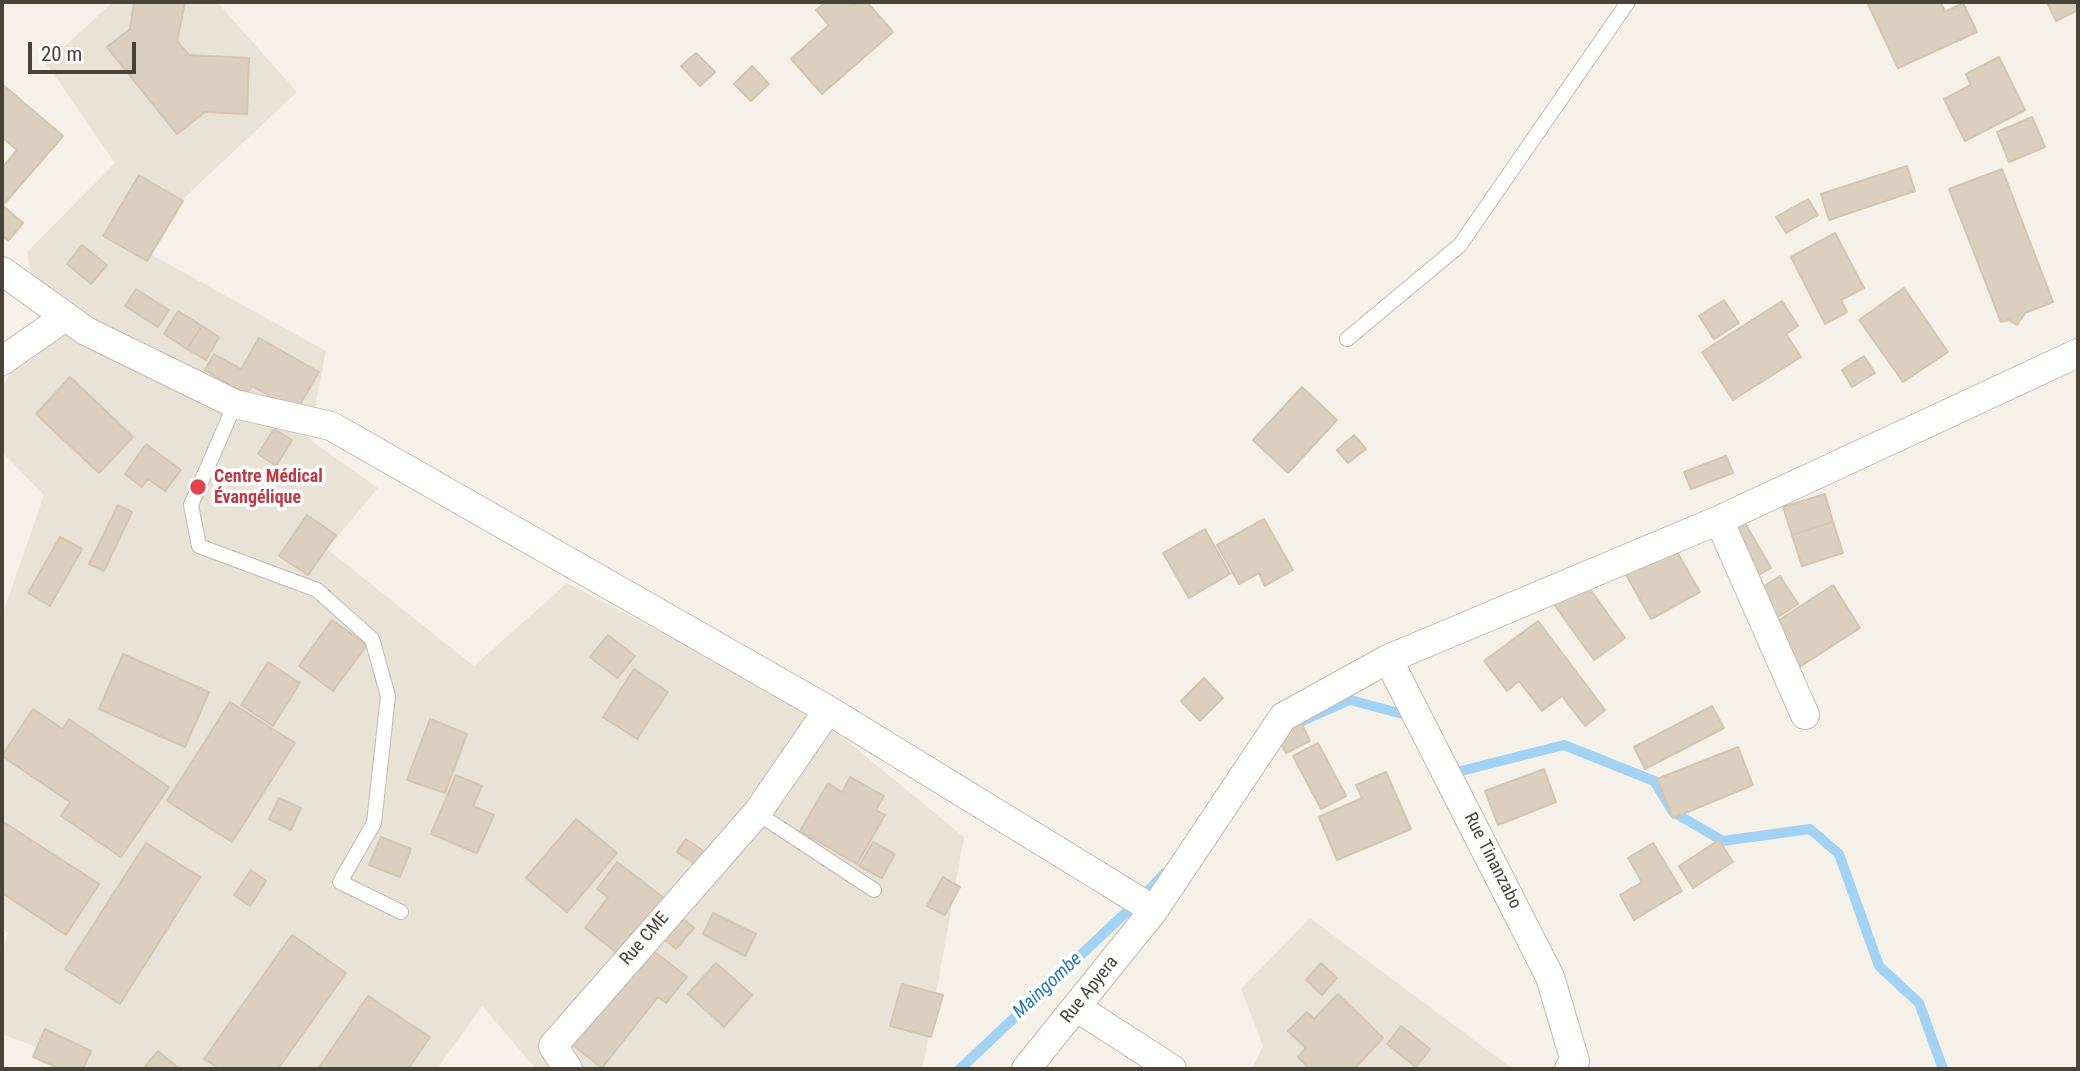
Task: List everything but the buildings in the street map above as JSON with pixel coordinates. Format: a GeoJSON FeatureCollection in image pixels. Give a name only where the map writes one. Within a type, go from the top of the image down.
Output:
{"type":"FeatureCollection","features":[{"type":"Feature","properties":{"kind":"street"},"geometry":{"type":"LineString","coordinates":[[2,271],[86,331],[235,404],[331,426],[828,710],[1143,904]]}},
{"type":"Feature","properties":{"kind":"street"},"geometry":{"type":"LineString","coordinates":[[2,362],[65,317]]}},
{"type":"Feature","properties":{"kind":"street","name":"Rue Apyera"},"geometry":{"type":"LineString","coordinates":[[1026,1069],[1076,1007],[1143,904],[1283,716],[1388,659],[1719,520],[2078,353]]}},
{"type":"Feature","properties":{"kind":"street"},"geometry":{"type":"LineString","coordinates":[[1719,520],[1805,715]]}},
{"type":"Feature","properties":{"kind":"street","name":"Rue Tinanzabo"},"geometry":{"type":"LineString","coordinates":[[1388,659],[1550,976],[1575,1061],[1569,1069]]}},
{"type":"Feature","properties":{"kind":"street","name":"Rue CME"},"geometry":{"type":"LineString","coordinates":[[568,1069],[553,1046],[757,813],[828,710]]}},
{"type":"Feature","properties":{"kind":"street"},"geometry":{"type":"LineString","coordinates":[[1076,1007],[1171,1069]]}},
{"type":"Feature","properties":{"kind":"lane"},"geometry":{"type":"LineString","coordinates":[[1347,339],[1460,245],[1628,2]]}},
{"type":"Feature","properties":{"kind":"lane"},"geometry":{"type":"LineString","coordinates":[[235,404],[191,505],[199,546],[317,590],[372,639],[388,696],[374,823],[340,882],[401,912]]}},
{"type":"Feature","properties":{"kind":"lane"},"geometry":{"type":"LineString","coordinates":[[757,813],[874,890]]}},
{"type":"Feature","properties":{"kind":"shaded area"},"geometry":{"type":"Polygon","coordinates":[[[113,2],[217,2],[297,92],[134,245],[326,351],[309,439],[378,488],[327,549],[474,666],[567,583],[808,709],[964,837],[921,1069],[536,1069],[482,1006],[437,1069],[95,1069],[2,1034],[2,953],[8,933],[2,927],[2,616],[44,495],[2,452],[2,387],[40,328],[27,252],[115,163],[46,63],[113,2]]]}},
{"type":"Feature","properties":{"kind":"shaded area"},"geometry":{"type":"Polygon","coordinates":[[[1310,918],[1513,1069],[1252,1069],[1263,1046],[1241,989],[1310,918]]]}},
{"type":"Feature","properties":{"kind":"waterway"},"geometry":{"type":"LineString","coordinates":[[1300,722],[1350,700],[1410,716]]}},
{"type":"Feature","properties":{"kind":"waterway"},"geometry":{"type":"LineString","coordinates":[[1449,774],[1564,745],[1654,781],[1673,812],[1723,841],[1810,829],[1839,854],[1879,966],[1919,1003],[1943,1069]]}},
{"type":"Feature","properties":{"kind":"waterway","name":"Maingombe"},"geometry":{"type":"LineString","coordinates":[[960,1069],[1165,873]]}},
{"type":"Feature","properties":{"kind":"place","name":"Centre Médical Évangélique"},"geometry":{"type":"Point","coordinates":[198,487]}}]}
